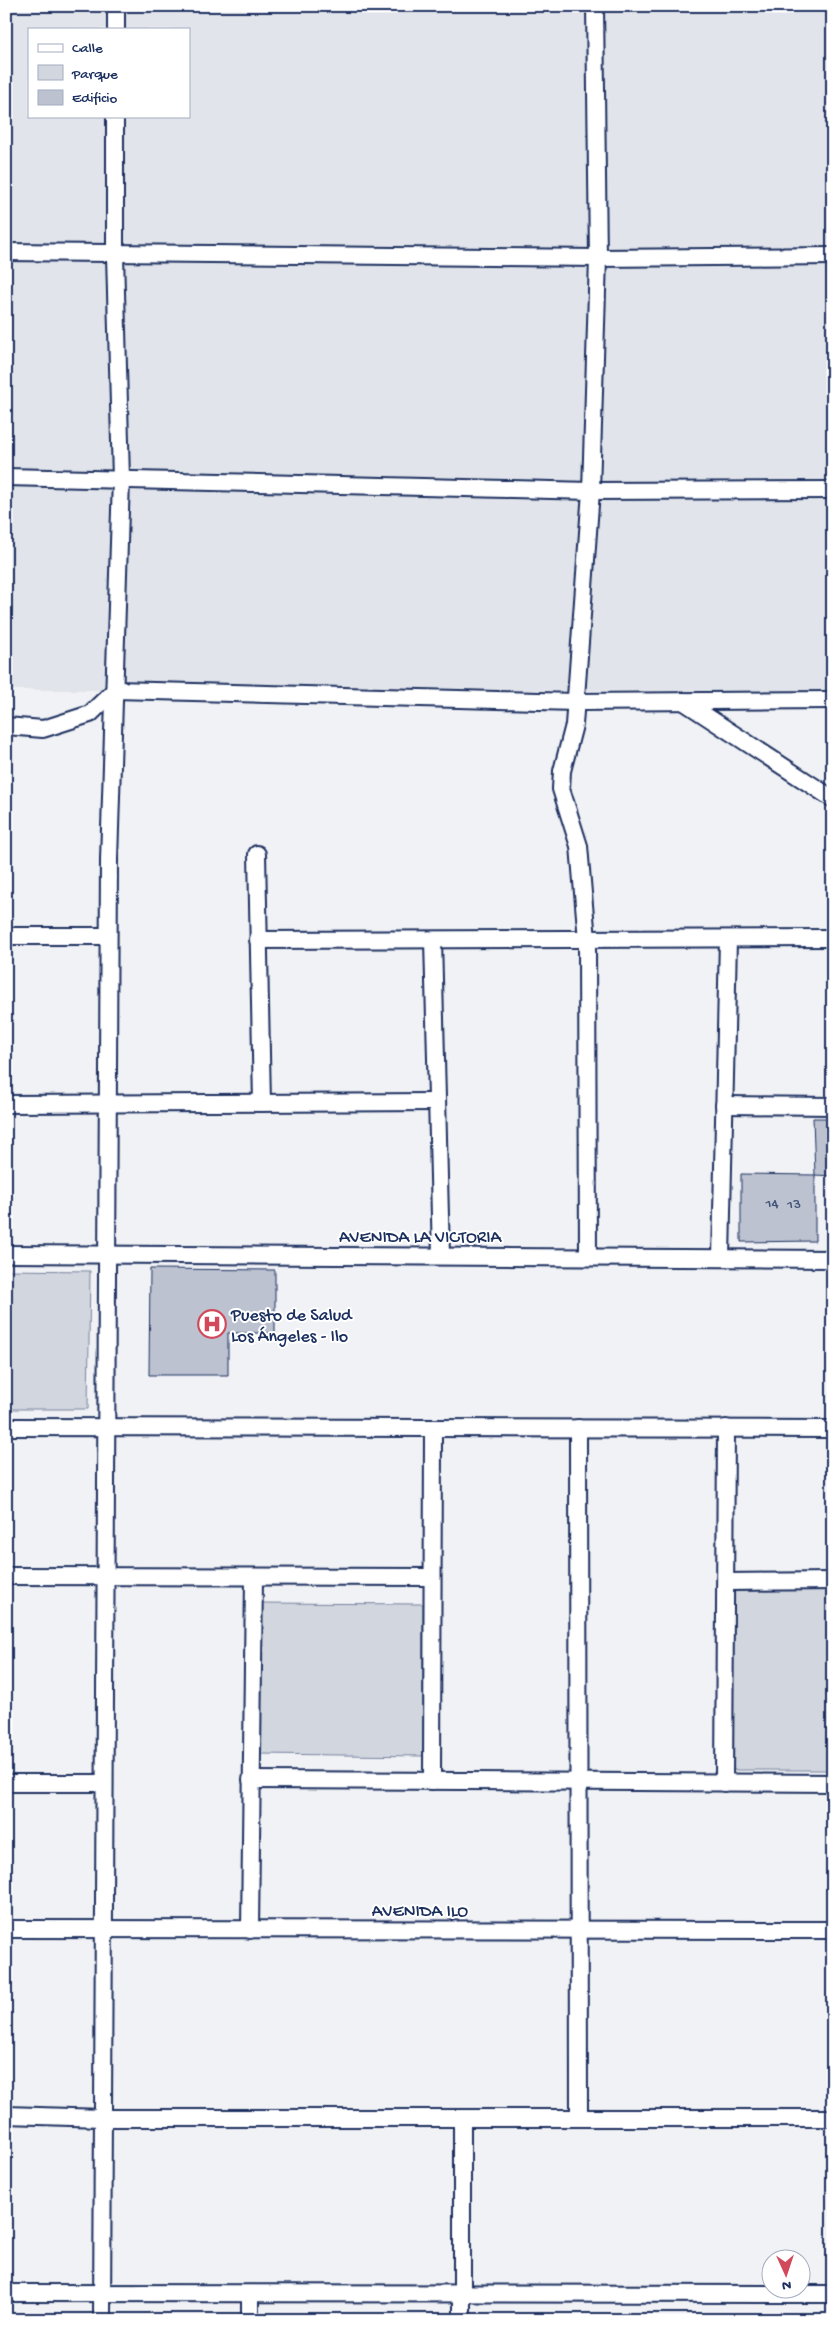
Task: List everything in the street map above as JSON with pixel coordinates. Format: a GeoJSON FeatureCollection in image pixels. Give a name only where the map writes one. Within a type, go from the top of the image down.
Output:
{"type":"FeatureCollection","features":[{"type":"Feature","properties":{"kind":"street"},"geometry":{"type":"LineString","coordinates":[[116,6],[116,28]]}},
{"type":"Feature","properties":{"kind":"street"},"geometry":{"type":"LineString","coordinates":[[588,1257],[587,940],[579,846],[561,789],[562,771],[574,724],[591,491],[598,258],[595,6]]}},
{"type":"Feature","properties":{"kind":"street"},"geometry":{"type":"LineString","coordinates":[[102,2320],[108,936],[121,479],[115,254],[115,118]]}},
{"type":"Feature","properties":{"kind":"street"},"geometry":{"type":"LineString","coordinates":[[6,252],[598,258],[833,256]]}},
{"type":"Feature","properties":{"kind":"street"},"geometry":{"type":"LineString","coordinates":[[6,477],[591,491],[833,490]]}},
{"type":"Feature","properties":{"kind":"street"},"geometry":{"type":"LineString","coordinates":[[6,726],[43,729],[90,714],[115,690],[575,702],[833,700]]}},
{"type":"Feature","properties":{"kind":"street"},"geometry":{"type":"LineString","coordinates":[[684,701],[833,799]]}},
{"type":"Feature","properties":{"kind":"street"},"geometry":{"type":"LineString","coordinates":[[257,854],[262,1103]]}},
{"type":"Feature","properties":{"kind":"street"},"geometry":{"type":"LineString","coordinates":[[6,936],[108,936]]}},
{"type":"Feature","properties":{"kind":"street"},"geometry":{"type":"LineString","coordinates":[[258,940],[833,938]]}},
{"type":"Feature","properties":{"kind":"street"},"geometry":{"type":"LineString","coordinates":[[721,1258],[728,939]]}},
{"type":"Feature","properties":{"kind":"street"},"geometry":{"type":"LineString","coordinates":[[433,940],[441,1256]]}},
{"type":"Feature","properties":{"kind":"street"},"geometry":{"type":"LineString","coordinates":[[6,1104],[437,1102]]}},
{"type":"Feature","properties":{"kind":"street"},"geometry":{"type":"LineString","coordinates":[[724,1105],[833,1106]]}},
{"type":"Feature","properties":{"kind":"street","name":"AVENIDA LA VICTORIA"},"geometry":{"type":"LineString","coordinates":[[6,1254],[833,1258]]}},
{"type":"Feature","properties":{"kind":"street"},"geometry":{"type":"LineString","coordinates":[[6,1427],[833,1428]]}},
{"type":"Feature","properties":{"kind":"street"},"geometry":{"type":"LineString","coordinates":[[432,1781],[433,1428]]}},
{"type":"Feature","properties":{"kind":"street"},"geometry":{"type":"LineString","coordinates":[[578,1428],[579,2118]]}},
{"type":"Feature","properties":{"kind":"street"},"geometry":{"type":"LineString","coordinates":[[724,1783],[726,1428]]}},
{"type":"Feature","properties":{"kind":"street"},"geometry":{"type":"LineString","coordinates":[[6,1576],[432,1577]]}},
{"type":"Feature","properties":{"kind":"street"},"geometry":{"type":"LineString","coordinates":[[250,1930],[254,1577]]}},
{"type":"Feature","properties":{"kind":"street"},"geometry":{"type":"LineString","coordinates":[[726,1582],[833,1581]]}},
{"type":"Feature","properties":{"kind":"street"},"geometry":{"type":"LineString","coordinates":[[251,1780],[833,1783]]}},
{"type":"Feature","properties":{"kind":"street"},"geometry":{"type":"LineString","coordinates":[[6,1783],[104,1783]]}},
{"type":"Feature","properties":{"kind":"street","name":"AVENIDA ILO"},"geometry":{"type":"LineString","coordinates":[[6,1929],[833,1930]]}},
{"type":"Feature","properties":{"kind":"street"},"geometry":{"type":"LineString","coordinates":[[6,2115],[103,2118],[833,2118]]}},
{"type":"Feature","properties":{"kind":"street"},"geometry":{"type":"LineString","coordinates":[[462,2118],[462,2320]]}},
{"type":"Feature","properties":{"kind":"street"},"geometry":{"type":"LineString","coordinates":[[6,2294],[833,2294]]}},
{"type":"Feature","properties":{"kind":"street"},"geometry":{"type":"LineString","coordinates":[[250,2294],[250,2320]]}},
{"type":"Feature","properties":{"kind":"shaded area"},"geometry":{"type":"Polygon","coordinates":[[[6,6],[833,6],[833,691],[6,690],[6,6]]]}},
{"type":"Feature","properties":{"kind":"green space"},"geometry":{"type":"Polygon","coordinates":[[[6,1270],[90,1271],[88,1409],[6,1409],[6,1270]]]}},
{"type":"Feature","properties":{"kind":"green space"},"geometry":{"type":"Polygon","coordinates":[[[833,1590],[833,1770],[732,1770],[733,1591],[833,1590]]]}},
{"type":"Feature","properties":{"kind":"green space"},"geometry":{"type":"Polygon","coordinates":[[[262,1603],[423,1604],[423,1756],[259,1754],[262,1603]]]}},
{"type":"Feature","properties":{"kind":"building"},"geometry":{"type":"Polygon","coordinates":[[[813,1118],[833,1118],[833,1176],[815,1175],[813,1118]]]}},
{"type":"Feature","properties":{"kind":"building"},"geometry":{"type":"Polygon","coordinates":[[[741,1174],[815,1175],[815,1241],[741,1242],[741,1174]]]}},
{"type":"Feature","properties":{"kind":"building"},"geometry":{"type":"Polygon","coordinates":[[[150,1269],[275,1270],[275,1333],[228,1333],[228,1375],[149,1375],[150,1269]]]}},
{"type":"Feature","properties":{"kind":"place","name":"Puesto de Salud Los Ángeles - Ilo"},"geometry":{"type":"Point","coordinates":[212,1324]}}]}
